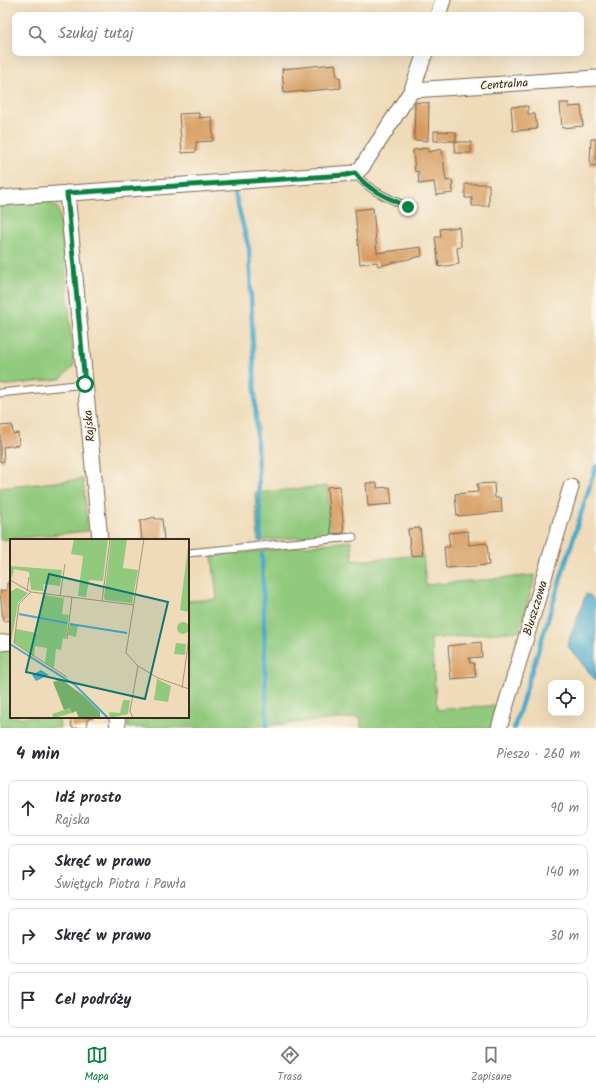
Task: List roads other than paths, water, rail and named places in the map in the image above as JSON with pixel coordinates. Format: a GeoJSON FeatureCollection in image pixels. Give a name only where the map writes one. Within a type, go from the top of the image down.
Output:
{"type":"FeatureCollection","features":[{"type":"Feature","properties":{"kind":"street"},"geometry":{"type":"LineString","coordinates":[[439,12],[443,0]]}},
{"type":"Feature","properties":{"kind":"street"},"geometry":{"type":"LineString","coordinates":[[0,198],[346,175],[355,173],[362,167],[412,90],[424,56]]}},
{"type":"Feature","properties":{"kind":"street","name":"Centralna"},"geometry":{"type":"LineString","coordinates":[[412,90],[596,78]]}},
{"type":"Feature","properties":{"kind":"street","name":"Rajska"},"geometry":{"type":"LineString","coordinates":[[67,193],[100,539]]}},
{"type":"Feature","properties":{"kind":"street","name":"Bluszczowa"},"geometry":{"type":"LineString","coordinates":[[499,728],[571,487]]}},
{"type":"Feature","properties":{"kind":"street"},"geometry":{"type":"LineString","coordinates":[[0,644],[10,642]]}},
{"type":"Feature","properties":{"kind":"street"},"geometry":{"type":"LineString","coordinates":[[117,718],[118,728]]}},
{"type":"Feature","properties":{"kind":"lane"},"geometry":{"type":"LineString","coordinates":[[355,173],[363,183],[373,191],[408,207]]}},
{"type":"Feature","properties":{"kind":"lane"},"geometry":{"type":"LineString","coordinates":[[0,393],[85,384]]}},
{"type":"Feature","properties":{"kind":"lane"},"geometry":{"type":"LineString","coordinates":[[189,553],[353,537]]}},
{"type":"Feature","properties":{"kind":"water"},"geometry":{"type":"Polygon","coordinates":[[[586,594],[591,596],[596,602],[596,681],[567,645],[586,594]]]}},
{"type":"Feature","properties":{"kind":"waterway"},"geometry":{"type":"LineString","coordinates":[[234,190],[249,249],[261,541]]}},
{"type":"Feature","properties":{"kind":"waterway"},"geometry":{"type":"LineString","coordinates":[[514,728],[596,466]]}},
{"type":"Feature","properties":{"kind":"waterway"},"geometry":{"type":"LineString","coordinates":[[262,554],[267,728]]}}]}
